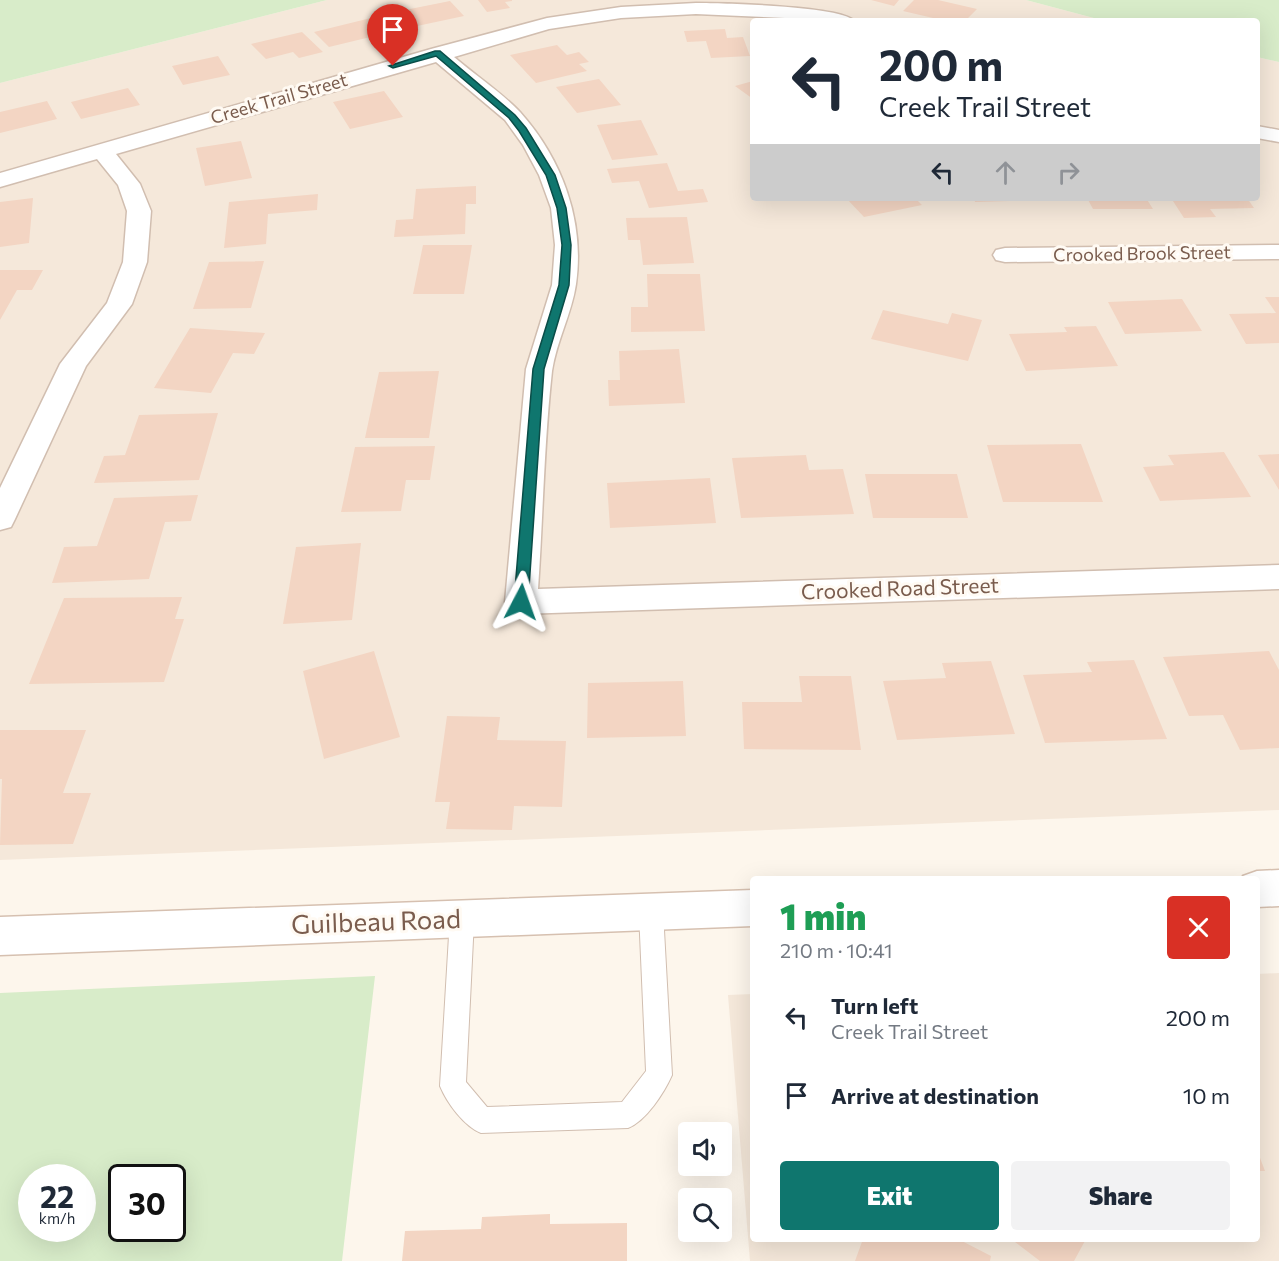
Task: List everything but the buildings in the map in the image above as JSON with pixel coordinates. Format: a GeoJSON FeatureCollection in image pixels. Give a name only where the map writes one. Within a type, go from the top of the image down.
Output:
{"type":"FeatureCollection","features":[{"type":"Feature","properties":{"kind":"street","name":"Creek Trail Street"},"geometry":{"type":"LineString","coordinates":[[0,180],[438,53],[547,24],[649,9],[755,10],[820,18]]}},
{"type":"Feature","properties":{"kind":"street","name":"Crooked Road Street"},"geometry":{"type":"LineString","coordinates":[[438,53],[512,117],[539,154],[550,175],[562,208],[567,245],[564,285],[539,369],[521,602],[1279,577]]}},
{"type":"Feature","properties":{"kind":"street"},"geometry":{"type":"LineString","coordinates":[[1260,133],[1279,136]]}},
{"type":"Feature","properties":{"kind":"street"},"geometry":{"type":"LineString","coordinates":[[0,519],[73,364],[119,304],[135,262],[139,211],[129,184],[102,151]]}},
{"type":"Feature","properties":{"kind":"street","name":"Crooked Brook Street"},"geometry":{"type":"LineString","coordinates":[[1005,255],[1279,252]]}},
{"type":"Feature","properties":{"kind":"street"},"geometry":{"type":"LineString","coordinates":[[1260,889],[1279,888]]}},
{"type":"Feature","properties":{"kind":"street","name":"Guilbeau Road"},"geometry":{"type":"LineString","coordinates":[[0,936],[750,908]]}},
{"type":"Feature","properties":{"kind":"lane"},"geometry":{"type":"LineString","coordinates":[[462,919],[453,1086],[481,1120],[628,1115],[659,1075],[651,912]]}},
{"type":"Feature","properties":{"kind":"shaded area"},"geometry":{"type":"Polygon","coordinates":[[[327,0],[1026,0],[1094,18],[750,18],[750,201],[1260,201],[1260,58],[1279,62],[1279,810],[0,860],[0,83],[327,0]]]}},
{"type":"Feature","properties":{"kind":"shaded area"},"geometry":{"type":"Polygon","coordinates":[[[1279,973],[1279,1261],[750,1261],[728,995],[750,994],[750,1242],[1260,1242],[1260,974],[1279,973]]]}},
{"type":"Feature","properties":{"kind":"green space"},"geometry":{"type":"Polygon","coordinates":[[[0,0],[327,0],[0,83],[0,0]]]}},
{"type":"Feature","properties":{"kind":"green space"},"geometry":{"type":"Polygon","coordinates":[[[1026,0],[1279,0],[1279,62],[1260,58],[1260,18],[1094,18],[1026,0]]]}},
{"type":"Feature","properties":{"kind":"green space"},"geometry":{"type":"Polygon","coordinates":[[[375,976],[342,1261],[0,1261],[0,993],[375,976]]]}},
{"type":"Feature","properties":{"kind":"route"},"geometry":{"type":"LineString","coordinates":[[393,66],[438,53],[512,117],[523,130],[550,175],[562,208],[567,245],[564,285],[539,369],[521,602]]}}]}
